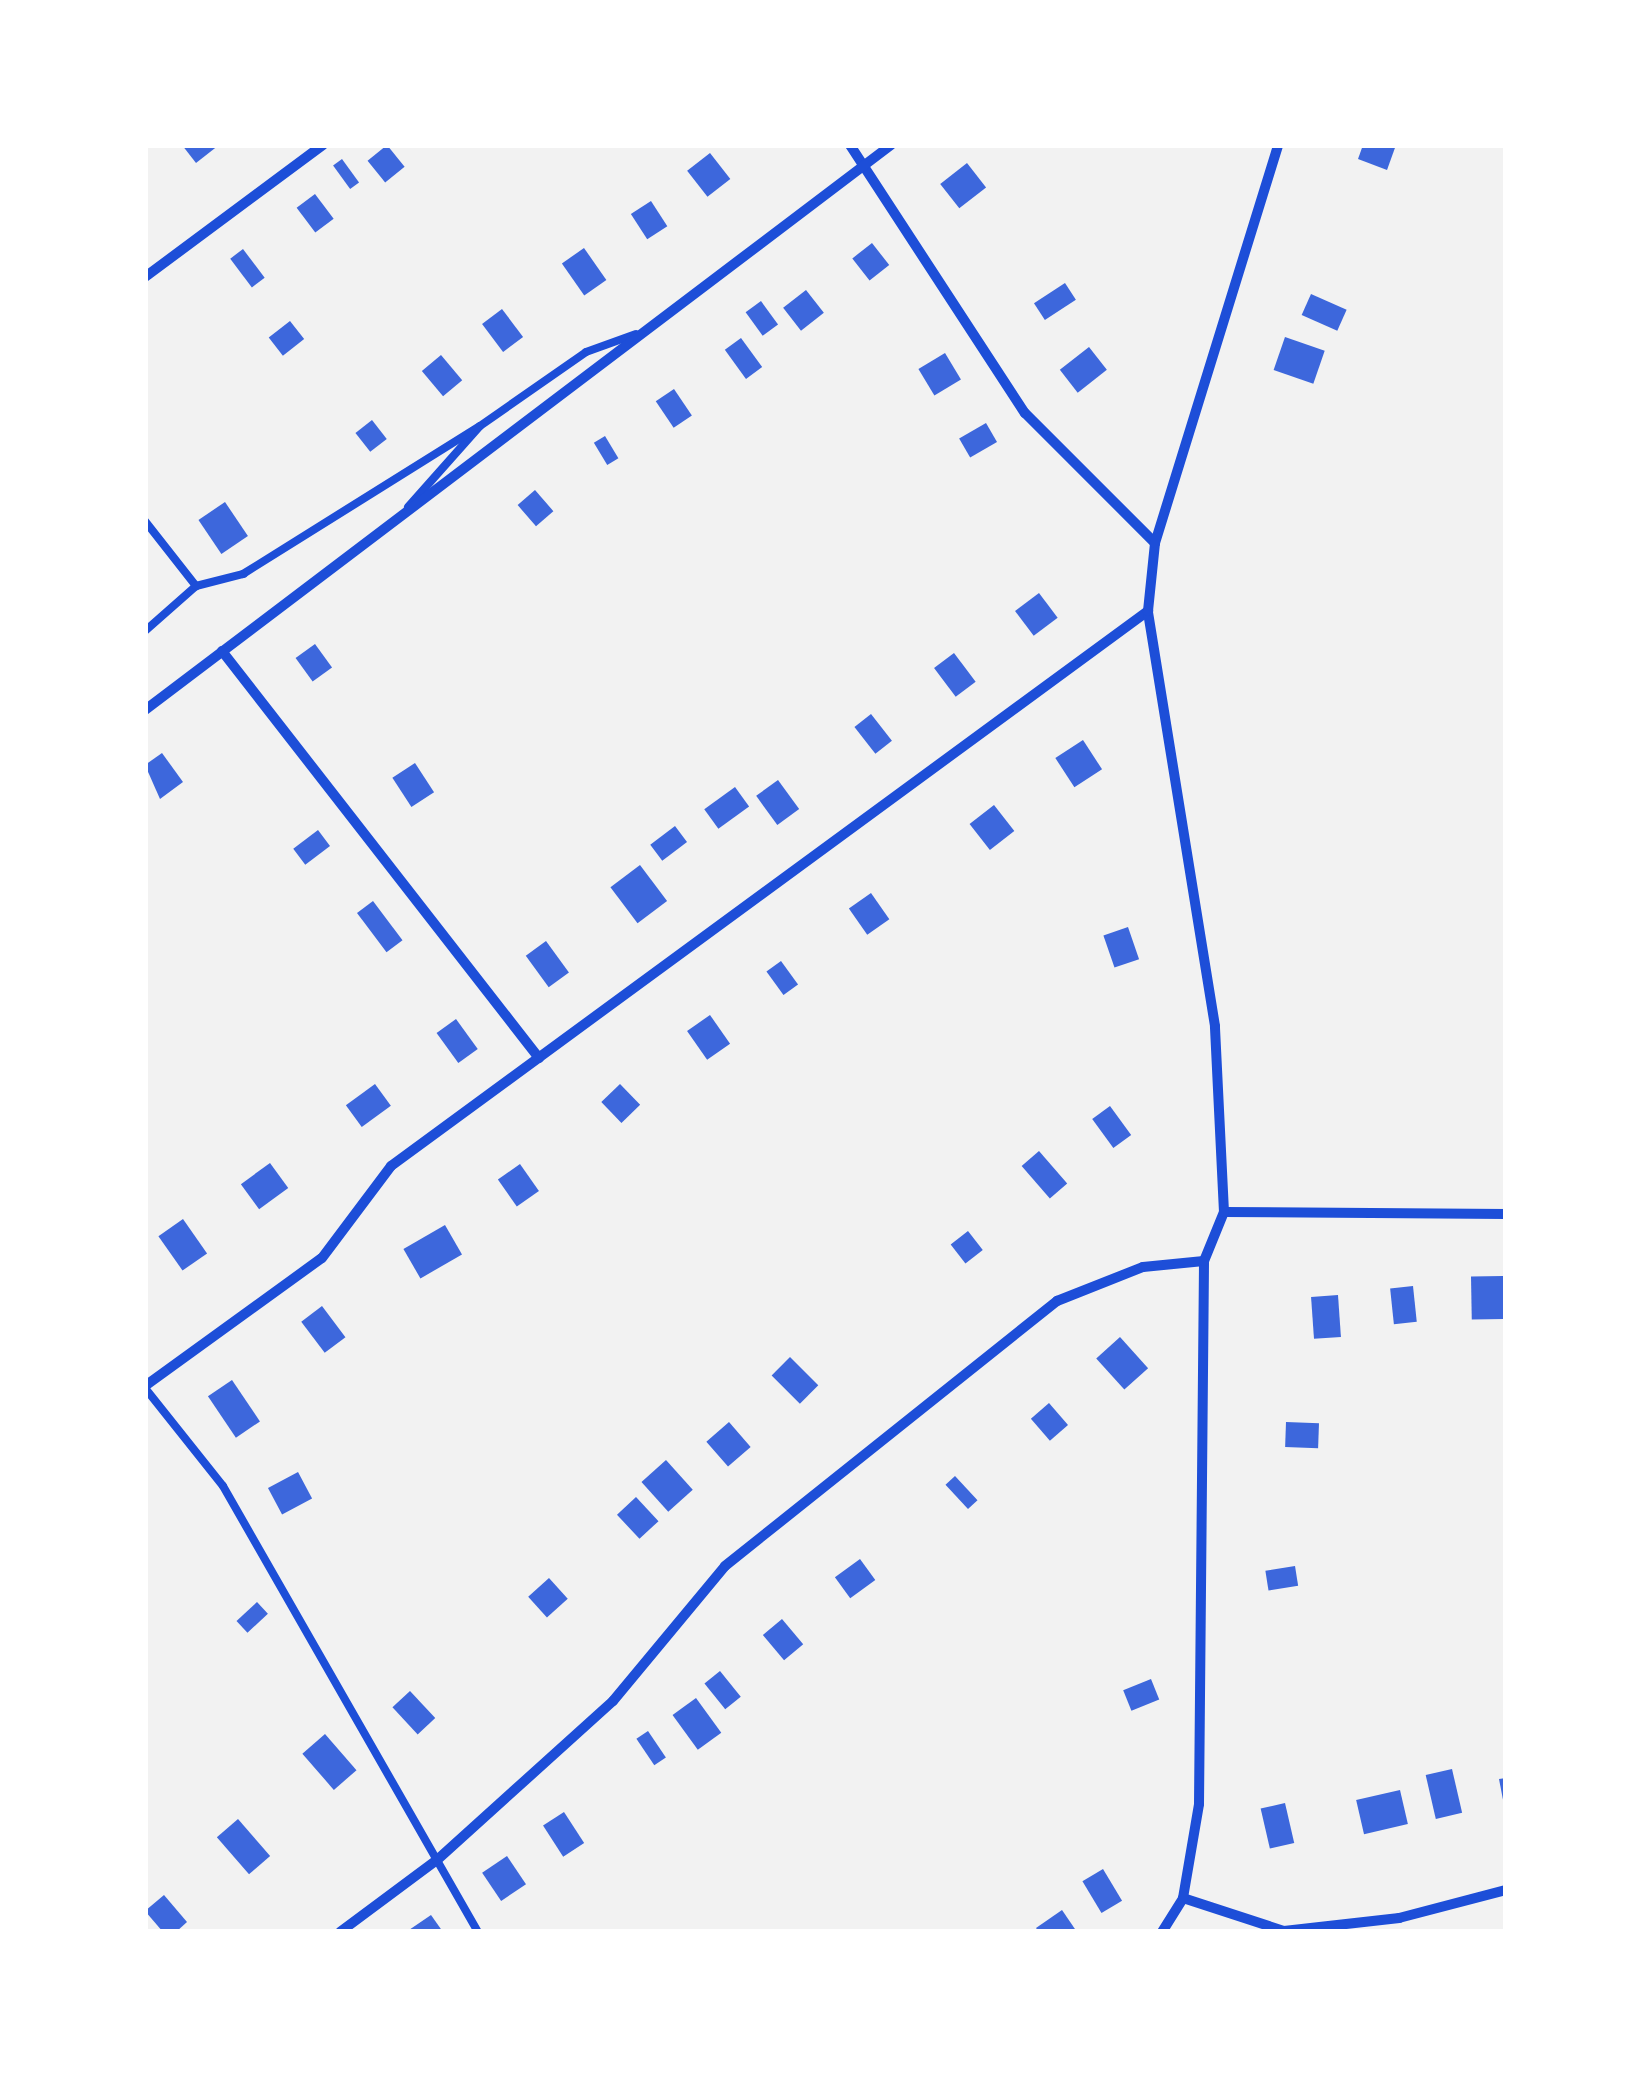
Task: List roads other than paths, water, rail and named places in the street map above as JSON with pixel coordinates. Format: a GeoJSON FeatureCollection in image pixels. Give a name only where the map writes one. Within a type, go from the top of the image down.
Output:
{"type":"FeatureCollection","features":[{"type":"Feature","properties":{"kind":"street"},"geometry":{"type":"LineString","coordinates":[[145,277],[323,145]]}},
{"type":"Feature","properties":{"kind":"street"},"geometry":{"type":"LineString","coordinates":[[850,145],[1025,413],[1155,543]]}},
{"type":"Feature","properties":{"kind":"street"},"geometry":{"type":"LineString","coordinates":[[145,710],[891,145]]}},
{"type":"Feature","properties":{"kind":"street"},"geometry":{"type":"LineString","coordinates":[[1162,1932],[1184,1898],[1199,1804],[1204,1666],[1204,1262],[1224,1212],[1216,1026],[1148,611],[1155,543],[1278,145]]}},
{"type":"Feature","properties":{"kind":"street"},"geometry":{"type":"LineString","coordinates":[[145,1387],[322,1258],[391,1166],[1148,611]]}},
{"type":"Feature","properties":{"kind":"street"},"geometry":{"type":"LineString","coordinates":[[222,652],[539,1058]]}},
{"type":"Feature","properties":{"kind":"street"},"geometry":{"type":"LineString","coordinates":[[1224,1212],[1506,1214]]}},
{"type":"Feature","properties":{"kind":"street"},"geometry":{"type":"LineString","coordinates":[[340,1932],[437,1860],[614,1700],[725,1566],[1057,1301],[1143,1267],[1204,1262]]}},
{"type":"Feature","properties":{"kind":"street"},"geometry":{"type":"LineString","coordinates":[[1184,1898],[1284,1931],[1399,1918],[1506,1890]]}},
{"type":"Feature","properties":{"kind":"lane"},"geometry":{"type":"LineString","coordinates":[[145,631],[196,586],[244,574],[480,426],[586,352],[646,331]]}},
{"type":"Feature","properties":{"kind":"lane"},"geometry":{"type":"LineString","coordinates":[[398,518],[480,426]]}},
{"type":"Feature","properties":{"kind":"lane"},"geometry":{"type":"LineString","coordinates":[[145,521],[196,586]]}},
{"type":"Feature","properties":{"kind":"lane"},"geometry":{"type":"LineString","coordinates":[[145,1387],[223,1486],[478,1932]]}}]}
